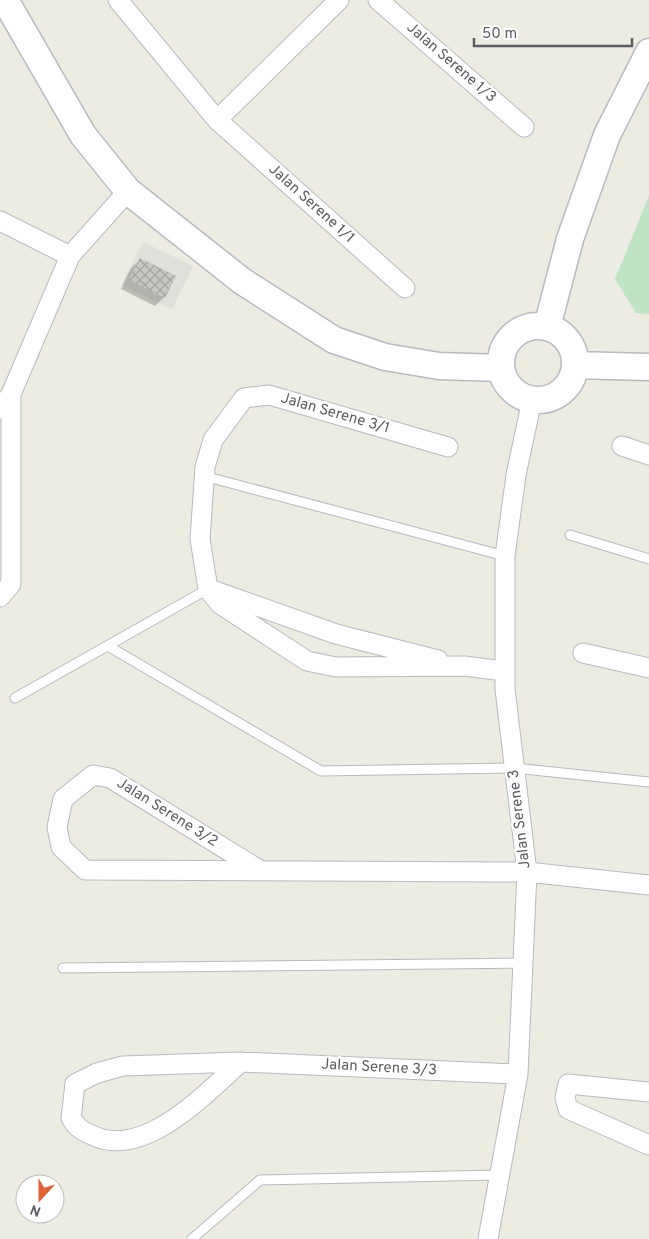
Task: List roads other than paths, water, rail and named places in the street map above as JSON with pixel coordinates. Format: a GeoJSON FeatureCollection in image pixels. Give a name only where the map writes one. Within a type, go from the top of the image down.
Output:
{"type":"FeatureCollection","features":[{"type":"Feature","properties":{"kind":"street"},"geometry":{"type":"LineString","coordinates":[[5,0],[83,134],[128,191],[242,281],[334,340],[385,357],[438,366],[501,368]]}},
{"type":"Feature","properties":{"kind":"street","name":"Jalan Serene 1/1"},"geometry":{"type":"LineString","coordinates":[[118,0],[217,120],[405,288]]}},
{"type":"Feature","properties":{"kind":"street"},"geometry":{"type":"LineString","coordinates":[[217,120],[339,0]]}},
{"type":"Feature","properties":{"kind":"street","name":"Jalan Serene 1/3"},"geometry":{"type":"LineString","coordinates":[[378,0],[524,127]]}},
{"type":"Feature","properties":{"kind":"street"},"geometry":{"type":"LineString","coordinates":[[547,328],[570,238],[607,134],[649,52]]}},
{"type":"Feature","properties":{"kind":"street"},"geometry":{"type":"LineString","coordinates":[[0,598],[11,584],[6,402],[70,256],[128,191]]}},
{"type":"Feature","properties":{"kind":"street"},"geometry":{"type":"LineString","coordinates":[[0,221],[70,256]]}},
{"type":"Feature","properties":{"kind":"street"},"geometry":{"type":"LineString","coordinates":[[534,326],[547,328],[558,332],[567,341],[573,352],[575,365],[572,377],[566,387],[556,395],[544,400],[532,400],[520,396],[504,379],[501,368],[501,356],[505,345],[523,329],[534,326]]}},
{"type":"Feature","properties":{"kind":"street"},"geometry":{"type":"LineString","coordinates":[[575,365],[649,366]]}},
{"type":"Feature","properties":{"kind":"street","name":"Jalan Serene 3/1"},"geometry":{"type":"LineString","coordinates":[[208,589],[200,539],[204,476],[213,440],[244,398],[269,394],[448,447]]}},
{"type":"Feature","properties":{"kind":"street","name":"Jalan Serene 3"},"geometry":{"type":"LineString","coordinates":[[488,1239],[518,1074],[527,872],[504,671],[506,556],[516,476],[532,400]]}},
{"type":"Feature","properties":{"kind":"street"},"geometry":{"type":"LineString","coordinates":[[622,446],[649,455]]}},
{"type":"Feature","properties":{"kind":"street"},"geometry":{"type":"LineString","coordinates":[[208,589],[336,634],[464,666],[504,671]]}},
{"type":"Feature","properties":{"kind":"street"},"geometry":{"type":"LineString","coordinates":[[208,589],[220,604],[307,661],[336,667],[464,666]]}},
{"type":"Feature","properties":{"kind":"street"},"geometry":{"type":"LineString","coordinates":[[583,653],[649,668]]}},
{"type":"Feature","properties":{"kind":"street","name":"Jalan Serene 3/2"},"geometry":{"type":"LineString","coordinates":[[258,869],[110,778],[93,775],[63,799],[57,827],[61,847],[84,870],[258,869],[527,872],[649,885]]}},
{"type":"Feature","properties":{"kind":"street","name":"Jalan Serene 3/3"},"geometry":{"type":"LineString","coordinates":[[241,1062],[169,1123],[147,1134],[122,1142],[104,1141],[78,1129],[71,1118],[75,1084],[97,1073],[123,1066],[241,1062],[518,1074]]}},
{"type":"Feature","properties":{"kind":"street"},"geometry":{"type":"LineString","coordinates":[[649,1092],[568,1084],[565,1098],[568,1108],[649,1145]]}},
{"type":"Feature","properties":{"kind":"lane"},"geometry":{"type":"LineString","coordinates":[[204,476],[506,556]]}},
{"type":"Feature","properties":{"kind":"lane"},"geometry":{"type":"LineString","coordinates":[[570,535],[649,559]]}},
{"type":"Feature","properties":{"kind":"lane"},"geometry":{"type":"LineString","coordinates":[[15,698],[208,589]]}},
{"type":"Feature","properties":{"kind":"lane"},"geometry":{"type":"LineString","coordinates":[[108,646],[321,771],[514,768],[649,782]]}},
{"type":"Feature","properties":{"kind":"lane"},"geometry":{"type":"LineString","coordinates":[[63,968],[523,963]]}},
{"type":"Feature","properties":{"kind":"lane"},"geometry":{"type":"LineString","coordinates":[[192,1239],[260,1180],[499,1175]]}}]}
